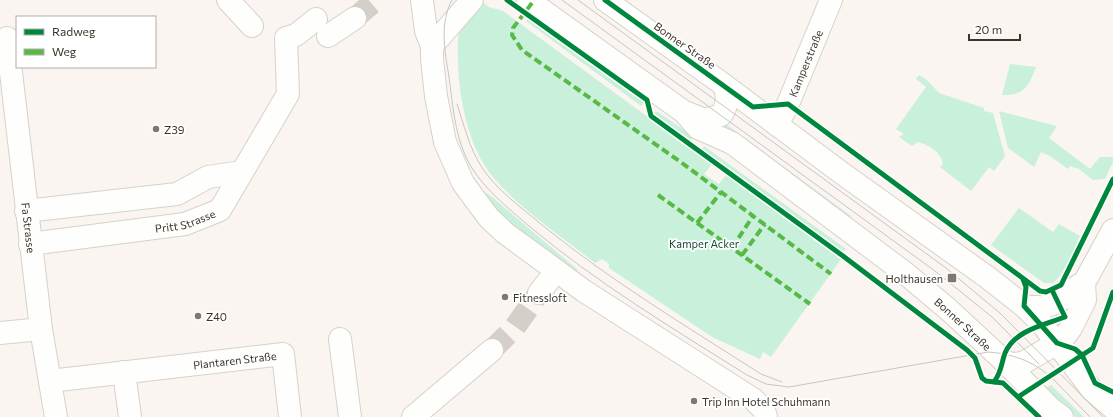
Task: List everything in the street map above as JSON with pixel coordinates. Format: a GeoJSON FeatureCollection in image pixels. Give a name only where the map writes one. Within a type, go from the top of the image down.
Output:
{"type":"FeatureCollection","features":[{"type":"Feature","properties":{"kind":"main road"},"geometry":{"type":"LineString","coordinates":[[228,0],[252,26]]}},
{"type":"Feature","properties":{"kind":"main road"},"geometry":{"type":"LineString","coordinates":[[422,0],[426,31],[432,46],[432,59],[439,115],[445,142],[463,183],[490,218],[505,233],[584,291],[745,393],[760,404],[766,417]]}},
{"type":"Feature","properties":{"kind":"main road"},"geometry":{"type":"LineString","coordinates":[[432,46],[472,0]]}},
{"type":"Feature","properties":{"kind":"main road","name":"Bonner Straße"},"geometry":{"type":"LineString","coordinates":[[528,0],[684,112],[698,128],[732,143],[903,271],[1004,361],[1050,408],[1062,417]]}},
{"type":"Feature","properties":{"kind":"main road","name":"Bonner Straße"},"geometry":{"type":"LineString","coordinates":[[605,0],[987,277],[1024,306],[1057,343],[1080,375],[1110,404]]}},
{"type":"Feature","properties":{"kind":"main road","name":"Kamperstraße"},"geometry":{"type":"LineString","coordinates":[[777,125],[788,104],[831,0]]}},
{"type":"Feature","properties":{"kind":"main road","name":"Pritt Strasse"},"geometry":{"type":"LineString","coordinates":[[30,244],[185,224],[220,210],[288,94],[286,38],[355,18]]}},
{"type":"Feature","properties":{"kind":"main road","name":"Fa Strasse"},"geometry":{"type":"LineString","coordinates":[[7,38],[30,244],[41,329],[56,417]]}},
{"type":"Feature","properties":{"kind":"main road"},"geometry":{"type":"LineString","coordinates":[[684,112],[705,120],[721,115],[727,102],[727,92],[724,85]]}},
{"type":"Feature","properties":{"kind":"main road"},"geometry":{"type":"LineString","coordinates":[[26,211],[177,194],[208,177],[242,172]]}},
{"type":"Feature","properties":{"kind":"main road"},"geometry":{"type":"LineString","coordinates":[[1004,361],[1011,364],[1023,363],[1057,343],[1071,328],[1086,300],[1084,283],[1113,230]]}},
{"type":"Feature","properties":{"kind":"main road"},"geometry":{"type":"LineString","coordinates":[[539,293],[556,271]]}},
{"type":"Feature","properties":{"kind":"main road"},"geometry":{"type":"LineString","coordinates":[[1024,306],[1049,306],[1062,299],[1078,285],[1084,283]]}},
{"type":"Feature","properties":{"kind":"main road"},"geometry":{"type":"LineString","coordinates":[[0,333],[41,329]]}},
{"type":"Feature","properties":{"kind":"main road"},"geometry":{"type":"LineString","coordinates":[[340,340],[350,417]]}},
{"type":"Feature","properties":{"kind":"main road"},"geometry":{"type":"LineString","coordinates":[[413,417],[492,350]]}},
{"type":"Feature","properties":{"kind":"main road","name":"Plantaren Straße"},"geometry":{"type":"LineString","coordinates":[[50,381],[283,354],[290,417]]}},
{"type":"Feature","properties":{"kind":"main road"},"geometry":{"type":"LineString","coordinates":[[124,372],[130,417]]}},
{"type":"Feature","properties":{"kind":"green space","name":"Kamper Acker"},"geometry":{"type":"Polygon","coordinates":[[[480,0],[489,7],[503,11],[712,164],[704,174],[719,184],[727,174],[842,258],[771,357],[763,352],[760,359],[712,337],[609,268],[609,264],[602,259],[595,263],[542,223],[516,201],[493,177],[484,165],[471,136],[462,104],[458,72],[459,33],[465,20],[480,0]]]}},
{"type":"Feature","properties":{"kind":"green space"},"geometry":{"type":"Polygon","coordinates":[[[528,17],[644,102],[641,106],[526,21],[528,17]]]}},
{"type":"Feature","properties":{"kind":"green space"},"geometry":{"type":"Polygon","coordinates":[[[1010,64],[1036,67],[1031,80],[1021,92],[1002,95],[1010,64]]]}},
{"type":"Feature","properties":{"kind":"green space"},"geometry":{"type":"Polygon","coordinates":[[[919,75],[927,80],[939,93],[984,108],[984,111],[993,113],[1005,156],[994,171],[989,167],[971,191],[940,167],[943,164],[942,160],[934,150],[918,142],[912,146],[899,137],[904,134],[896,129],[926,87],[916,79],[919,75]]]}},
{"type":"Feature","properties":{"kind":"green space"},"geometry":{"type":"Polygon","coordinates":[[[999,111],[1057,126],[1049,138],[1090,169],[1100,157],[1113,157],[1113,162],[1105,179],[1093,180],[1079,169],[1070,166],[1068,169],[1050,156],[1041,152],[1034,167],[1008,148],[999,111]]]}},
{"type":"Feature","properties":{"kind":"green space"},"geometry":{"type":"Polygon","coordinates":[[[655,112],[658,112],[691,135],[692,138],[690,140],[654,114],[655,112]]]}},
{"type":"Feature","properties":{"kind":"green space"},"geometry":{"type":"Polygon","coordinates":[[[723,122],[851,216],[847,220],[828,204],[719,124],[723,122]]]}},
{"type":"Feature","properties":{"kind":"green space"},"geometry":{"type":"Polygon","coordinates":[[[704,146],[846,249],[843,252],[702,149],[704,146]]]}},
{"type":"Feature","properties":{"kind":"green space"},"geometry":{"type":"Polygon","coordinates":[[[480,190],[491,196],[578,270],[573,273],[508,225],[480,190]]]}},
{"type":"Feature","properties":{"kind":"green space"},"geometry":{"type":"Polygon","coordinates":[[[1019,208],[1053,232],[1059,224],[1080,236],[1065,268],[1053,283],[1044,283],[991,245],[1019,208]]]}},
{"type":"Feature","properties":{"kind":"green space"},"geometry":{"type":"Polygon","coordinates":[[[1051,385],[1084,417],[1076,417],[1040,391],[1051,385]]]}},
{"type":"Feature","properties":{"kind":"tunnel"},"geometry":{"type":"LineString","coordinates":[[355,18],[376,0]]}},
{"type":"Feature","properties":{"kind":"tunnel"},"geometry":{"type":"LineString","coordinates":[[492,350],[515,327],[539,293]]}},
{"type":"Feature","properties":{"kind":"tram line"},"geometry":{"type":"LineString","coordinates":[[452,0],[445,19],[444,38],[453,111],[465,155],[476,174],[490,191],[505,205],[555,247],[608,286],[691,340],[747,375],[766,384],[789,387],[988,352],[1017,357],[1026,361],[1043,370],[1058,384]]}},
{"type":"Feature","properties":{"kind":"tram line"},"geometry":{"type":"LineString","coordinates":[[562,0],[935,271],[992,317],[1039,364]]}},
{"type":"Feature","properties":{"kind":"tram line"},"geometry":{"type":"LineString","coordinates":[[578,0],[946,268],[1001,314],[1103,417]]}},
{"type":"Feature","properties":{"kind":"tram line"},"geometry":{"type":"LineString","coordinates":[[457,104],[470,144],[481,166],[494,183],[517,205],[568,246],[622,284],[761,374],[782,382]]}},
{"type":"Feature","properties":{"kind":"tram line"},"geometry":{"type":"LineString","coordinates":[[1054,380],[1090,417]]}},
{"type":"Feature","properties":{"kind":"marked path"},"geometry":{"type":"LineString","coordinates":[[532,3],[513,28],[512,35],[522,50],[682,163],[831,274]]}},
{"type":"Feature","properties":{"kind":"marked path"},"geometry":{"type":"LineString","coordinates":[[697,223],[721,192]]}},
{"type":"Feature","properties":{"kind":"marked path"},"geometry":{"type":"LineString","coordinates":[[658,195],[810,304]]}},
{"type":"Feature","properties":{"kind":"marked path"},"geometry":{"type":"LineString","coordinates":[[732,248],[753,216]]}},
{"type":"Feature","properties":{"kind":"marked path"},"geometry":{"type":"LineString","coordinates":[[742,255],[765,224]]}},
{"type":"Feature","properties":{"kind":"cycle path"},"geometry":{"type":"LineString","coordinates":[[507,0],[647,100],[651,116],[843,256],[967,350],[975,358],[982,378],[986,381],[1003,383],[1039,417]]}},
{"type":"Feature","properties":{"kind":"cycle path"},"geometry":{"type":"LineString","coordinates":[[605,0],[753,107],[788,104],[1040,291],[1046,292],[1061,285],[1113,179]]}},
{"type":"Feature","properties":{"kind":"cycle path"},"geometry":{"type":"LineString","coordinates":[[1023,279],[1026,287],[1024,306],[1057,343],[1075,349],[1082,355],[1095,383],[1113,392]]}},
{"type":"Feature","properties":{"kind":"cycle path"},"geometry":{"type":"LineString","coordinates":[[994,382],[1000,371],[1005,353],[1016,339],[1031,329],[1065,317],[1052,290]]}},
{"type":"Feature","properties":{"kind":"cycle path"},"geometry":{"type":"LineString","coordinates":[[1018,397],[1093,348],[1113,292]]}},
{"type":"Feature","properties":{"kind":"place","name":"Z39"},"geometry":{"type":"Point","coordinates":[156,129]}},
{"type":"Feature","properties":{"kind":"place","name":"Holthausen"},"geometry":{"type":"Point","coordinates":[952,278]}},
{"type":"Feature","properties":{"kind":"place","name":"Fitnessloft"},"geometry":{"type":"Point","coordinates":[505,297]}},
{"type":"Feature","properties":{"kind":"place","name":"Z40"},"geometry":{"type":"Point","coordinates":[198,316]}},
{"type":"Feature","properties":{"kind":"place","name":"Trip Inn Hotel Schuhmann"},"geometry":{"type":"Point","coordinates":[694,401]}}]}
